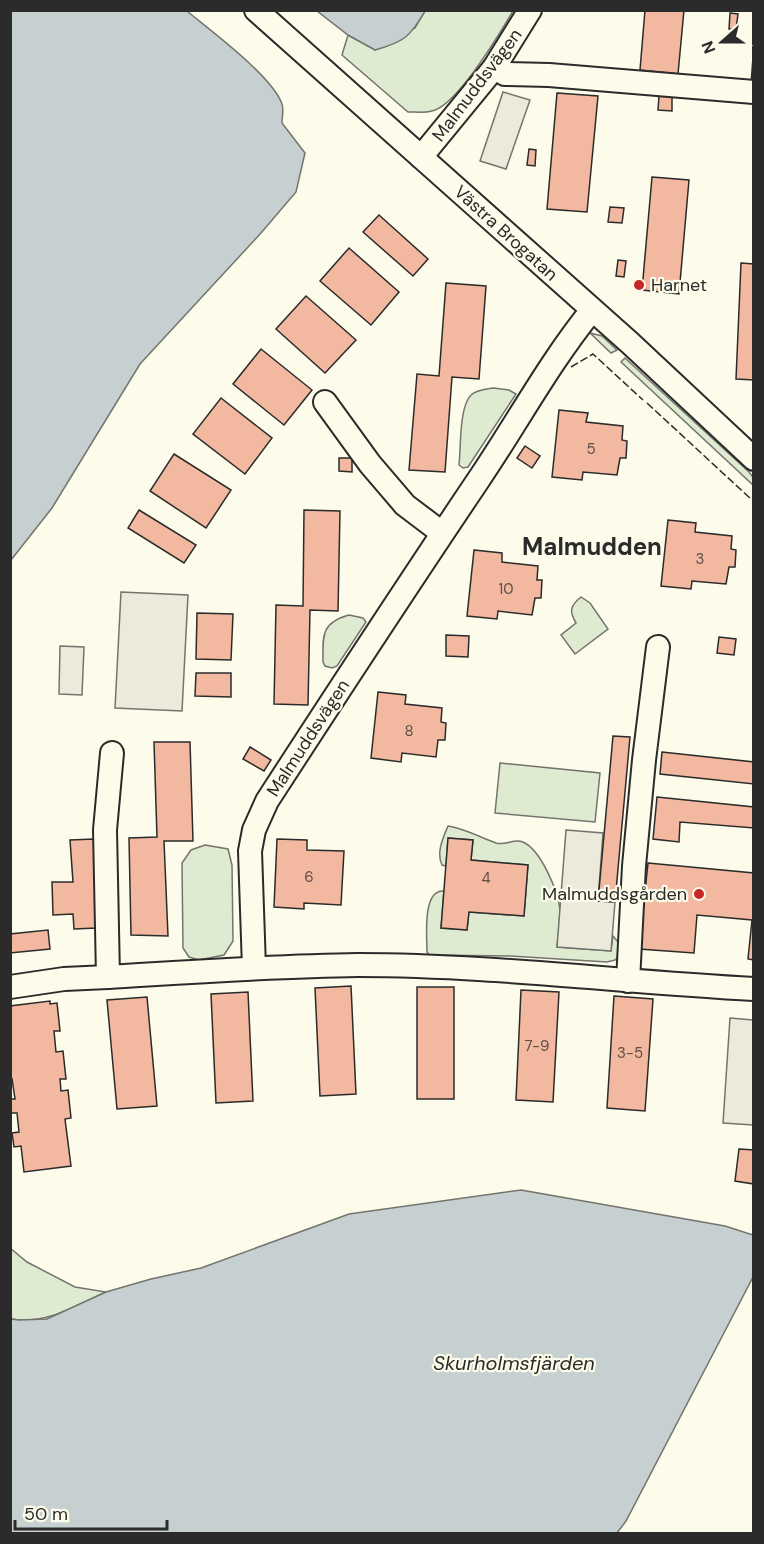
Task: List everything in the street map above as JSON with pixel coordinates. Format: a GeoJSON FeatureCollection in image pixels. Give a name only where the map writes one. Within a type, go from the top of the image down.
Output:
{"type":"FeatureCollection","features":[{"type":"Feature","properties":{"kind":"street","name":"Västra Brogatan"},"geometry":{"type":"LineString","coordinates":[[256,10],[592,310],[753,459]]}},
{"type":"Feature","properties":{"kind":"street","name":"Malmuddsvägen"},"geometry":{"type":"LineString","coordinates":[[422,157],[494,68],[530,10]]}},
{"type":"Feature","properties":{"kind":"street"},"geometry":{"type":"LineString","coordinates":[[494,68],[505,74],[549,75],[753,92]]}},
{"type":"Feature","properties":{"kind":"street","name":"Malmuddsvägen"},"geometry":{"type":"LineString","coordinates":[[254,968],[249,860],[254,830],[267,801],[523,409],[592,310]]}},
{"type":"Feature","properties":{"kind":"street"},"geometry":{"type":"LineString","coordinates":[[325,402],[370,464],[405,505],[442,533]]}},
{"type":"Feature","properties":{"kind":"street"},"geometry":{"type":"LineString","coordinates":[[628,981],[638,819],[658,647]]}},
{"type":"Feature","properties":{"kind":"street"},"geometry":{"type":"LineString","coordinates":[[108,977],[105,830],[112,753]]}},
{"type":"Feature","properties":{"kind":"street"},"geometry":{"type":"LineString","coordinates":[[10,987],[64,979],[254,968],[360,965],[535,972],[753,989]]}},
{"type":"Feature","properties":{"kind":"green space"},"geometry":{"type":"Polygon","coordinates":[[[425,11],[513,11],[477,67],[453,96],[432,111],[408,112],[342,55],[348,35],[375,50],[415,28],[425,11]]]}},
{"type":"Feature","properties":{"kind":"green space"},"geometry":{"type":"Polygon","coordinates":[[[590,333],[602,336],[617,350],[611,353],[590,333]]]}},
{"type":"Feature","properties":{"kind":"green space"},"geometry":{"type":"Polygon","coordinates":[[[625,358],[749,472],[753,477],[753,485],[621,362],[625,358]]]}},
{"type":"Feature","properties":{"kind":"green space"},"geometry":{"type":"Polygon","coordinates":[[[493,388],[509,390],[516,394],[468,467],[463,468],[459,465],[462,418],[467,401],[476,392],[493,388]]]}},
{"type":"Feature","properties":{"kind":"green space"},"geometry":{"type":"Polygon","coordinates":[[[581,597],[590,603],[608,629],[575,654],[561,635],[576,623],[572,609],[581,597]]]}},
{"type":"Feature","properties":{"kind":"green space"},"geometry":{"type":"Polygon","coordinates":[[[349,615],[363,618],[366,622],[337,666],[332,668],[325,666],[323,653],[325,632],[333,622],[349,615]]]}},
{"type":"Feature","properties":{"kind":"green space"},"geometry":{"type":"Polygon","coordinates":[[[500,763],[600,773],[595,822],[495,813],[500,763]]]}},
{"type":"Feature","properties":{"kind":"green space"},"geometry":{"type":"Polygon","coordinates":[[[448,826],[496,843],[520,841],[530,846],[548,872],[559,902],[557,947],[611,951],[613,936],[618,942],[619,956],[607,962],[510,956],[429,955],[427,952],[427,915],[432,898],[437,892],[444,891],[441,928],[467,930],[469,912],[524,916],[528,865],[471,860],[473,840],[448,838],[446,866],[442,865],[440,851],[448,826]]]}},
{"type":"Feature","properties":{"kind":"green space"},"geometry":{"type":"Polygon","coordinates":[[[205,845],[228,849],[232,865],[233,941],[224,955],[199,960],[189,957],[183,948],[182,863],[191,850],[205,845]]]}},
{"type":"Feature","properties":{"kind":"green space"},"geometry":{"type":"Polygon","coordinates":[[[10,1248],[27,1262],[75,1287],[106,1292],[48,1317],[11,1319],[10,1248]]]}},
{"type":"Feature","properties":{"kind":"shaded area"},"geometry":{"type":"Polygon","coordinates":[[[503,92],[530,100],[506,169],[480,161],[503,92]]]}},
{"type":"Feature","properties":{"kind":"shaded area"},"geometry":{"type":"Polygon","coordinates":[[[121,592],[188,595],[182,711],[115,708],[121,592]]]}},
{"type":"Feature","properties":{"kind":"shaded area"},"geometry":{"type":"Polygon","coordinates":[[[60,646],[84,647],[82,695],[59,694],[60,646]]]}},
{"type":"Feature","properties":{"kind":"shaded area"},"geometry":{"type":"Polygon","coordinates":[[[566,830],[603,833],[598,901],[615,902],[611,951],[557,947],[566,830]]]}},
{"type":"Feature","properties":{"kind":"shaded area"},"geometry":{"type":"Polygon","coordinates":[[[730,1018],[753,1020],[753,1125],[723,1123],[730,1018]]]}},
{"type":"Feature","properties":{"kind":"water"},"geometry":{"type":"Polygon","coordinates":[[[11,10],[187,11],[240,54],[266,80],[282,104],[282,123],[305,153],[296,192],[140,364],[52,508],[11,560],[11,10]]]}},
{"type":"Feature","properties":{"kind":"water"},"geometry":{"type":"Polygon","coordinates":[[[317,11],[425,11],[410,33],[400,41],[375,50],[348,35],[317,11]]]}},
{"type":"Feature","properties":{"kind":"water","name":"Skurholmsfjärden"},"geometry":{"type":"Polygon","coordinates":[[[521,1190],[725,1226],[753,1235],[753,1277],[626,1521],[617,1533],[11,1533],[11,1319],[47,1319],[106,1292],[201,1268],[349,1214],[521,1190]]]}},
{"type":"Feature","properties":{"kind":"building"},"geometry":{"type":"Polygon","coordinates":[[[645,10],[684,10],[678,74],[640,70],[645,10]]]}},
{"type":"Feature","properties":{"kind":"building"},"geometry":{"type":"Polygon","coordinates":[[[730,13],[738,14],[736,29],[729,29],[730,13]]]}},
{"type":"Feature","properties":{"kind":"building"},"geometry":{"type":"Polygon","coordinates":[[[754,44],[754,85],[751,84],[754,44]]]}},
{"type":"Feature","properties":{"kind":"building"},"geometry":{"type":"Polygon","coordinates":[[[557,93],[598,96],[587,212],[547,209],[557,93]]]}},
{"type":"Feature","properties":{"kind":"building"},"geometry":{"type":"Polygon","coordinates":[[[659,96],[672,97],[672,111],[658,110],[659,96]]]}},
{"type":"Feature","properties":{"kind":"building"},"geometry":{"type":"Polygon","coordinates":[[[529,149],[536,150],[535,166],[527,165],[529,149]]]}},
{"type":"Feature","properties":{"kind":"building"},"geometry":{"type":"Polygon","coordinates":[[[652,177],[689,180],[679,294],[642,290],[652,177]]]}},
{"type":"Feature","properties":{"kind":"building"},"geometry":{"type":"Polygon","coordinates":[[[610,207],[624,208],[622,223],[608,222],[610,207]]]}},
{"type":"Feature","properties":{"kind":"building"},"geometry":{"type":"Polygon","coordinates":[[[379,215],[428,259],[413,276],[363,232],[379,215]]]}},
{"type":"Feature","properties":{"kind":"building"},"geometry":{"type":"Polygon","coordinates":[[[349,248],[399,292],[371,325],[320,281],[349,248]]]}},
{"type":"Feature","properties":{"kind":"building"},"geometry":{"type":"Polygon","coordinates":[[[618,260],[626,261],[624,277],[616,276],[618,260]]]}},
{"type":"Feature","properties":{"kind":"building"},"geometry":{"type":"Polygon","coordinates":[[[741,263],[754,264],[754,380],[736,379],[741,263]]]}},
{"type":"Feature","properties":{"kind":"building"},"geometry":{"type":"Polygon","coordinates":[[[446,283],[486,286],[479,379],[452,377],[445,472],[409,470],[417,374],[439,376],[446,283]]]}},
{"type":"Feature","properties":{"kind":"building"},"geometry":{"type":"Polygon","coordinates":[[[306,296],[356,340],[325,373],[276,329],[306,296]]]}},
{"type":"Feature","properties":{"kind":"building"},"geometry":{"type":"Polygon","coordinates":[[[261,349],[312,390],[284,425],[233,384],[261,349]]]}},
{"type":"Feature","properties":{"kind":"building"},"geometry":{"type":"Polygon","coordinates":[[[221,398],[272,438],[245,474],[193,434],[221,398]]]}},
{"type":"Feature","properties":{"kind":"building"},"geometry":{"type":"Polygon","coordinates":[[[559,410],[588,413],[586,422],[623,426],[622,440],[627,441],[626,458],[620,458],[617,475],[583,472],[582,480],[552,477],[559,410]]]}},
{"type":"Feature","properties":{"kind":"building"},"geometry":{"type":"Polygon","coordinates":[[[525,446],[540,456],[532,468],[517,458],[525,446]]]}},
{"type":"Feature","properties":{"kind":"building"},"geometry":{"type":"Polygon","coordinates":[[[174,454],[231,490],[206,528],[150,491],[174,454]]]}},
{"type":"Feature","properties":{"kind":"building"},"geometry":{"type":"Polygon","coordinates":[[[339,458],[352,458],[352,472],[339,471],[339,458]]]}},
{"type":"Feature","properties":{"kind":"building"},"geometry":{"type":"Polygon","coordinates":[[[139,510],[196,545],[184,563],[128,528],[139,510]]]}},
{"type":"Feature","properties":{"kind":"building"},"geometry":{"type":"Polygon","coordinates":[[[304,510],[340,511],[338,611],[310,610],[308,705],[274,704],[276,605],[303,606],[304,510]]]}},
{"type":"Feature","properties":{"kind":"building"},"geometry":{"type":"Polygon","coordinates":[[[668,520],[696,523],[695,532],[732,536],[731,549],[736,550],[735,567],[729,567],[726,584],[692,581],[691,589],[661,586],[668,520]]]}},
{"type":"Feature","properties":{"kind":"building"},"geometry":{"type":"Polygon","coordinates":[[[474,550],[502,553],[502,562],[538,566],[537,580],[542,580],[541,598],[535,598],[532,615],[498,611],[497,619],[467,616],[474,550]]]}},
{"type":"Feature","properties":{"kind":"building"},"geometry":{"type":"Polygon","coordinates":[[[197,613],[233,614],[231,660],[196,659],[197,613]]]}},
{"type":"Feature","properties":{"kind":"building"},"geometry":{"type":"Polygon","coordinates":[[[446,635],[469,636],[468,657],[446,656],[446,635]]]}},
{"type":"Feature","properties":{"kind":"building"},"geometry":{"type":"Polygon","coordinates":[[[719,637],[736,639],[734,655],[717,653],[719,637]]]}},
{"type":"Feature","properties":{"kind":"building"},"geometry":{"type":"Polygon","coordinates":[[[196,673],[231,673],[231,697],[195,696],[196,673]]]}},
{"type":"Feature","properties":{"kind":"building"},"geometry":{"type":"Polygon","coordinates":[[[378,692],[406,695],[405,704],[442,708],[441,722],[446,723],[445,740],[438,740],[436,757],[402,753],[401,762],[371,758],[378,692]]]}},
{"type":"Feature","properties":{"kind":"building"},"geometry":{"type":"Polygon","coordinates":[[[613,736],[630,737],[615,902],[598,901],[613,736]]]}},
{"type":"Feature","properties":{"kind":"building"},"geometry":{"type":"Polygon","coordinates":[[[154,742],[190,742],[193,841],[164,841],[168,936],[131,935],[129,838],[157,837],[154,742]]]}},
{"type":"Feature","properties":{"kind":"building"},"geometry":{"type":"Polygon","coordinates":[[[250,747],[271,760],[264,771],[243,759],[250,747]]]}},
{"type":"Feature","properties":{"kind":"building"},"geometry":{"type":"Polygon","coordinates":[[[662,752],[754,762],[754,784],[660,774],[662,752]]]}},
{"type":"Feature","properties":{"kind":"building"},"geometry":{"type":"Polygon","coordinates":[[[657,797],[754,807],[754,828],[680,822],[679,842],[653,839],[657,797]]]}},
{"type":"Feature","properties":{"kind":"building"},"geometry":{"type":"Polygon","coordinates":[[[448,838],[473,840],[471,860],[528,865],[524,916],[469,912],[467,930],[441,928],[448,838]]]}},
{"type":"Feature","properties":{"kind":"building"},"geometry":{"type":"Polygon","coordinates":[[[94,839],[97,928],[74,929],[73,914],[53,915],[52,882],[73,882],[70,840],[94,839]]]}},
{"type":"Feature","properties":{"kind":"building"},"geometry":{"type":"Polygon","coordinates":[[[277,839],[307,840],[307,850],[344,851],[341,905],[304,903],[304,909],[274,907],[277,839]]]}},
{"type":"Feature","properties":{"kind":"building","name":"Malmuddsgården"},"geometry":{"type":"Polygon","coordinates":[[[648,863],[754,873],[754,960],[748,959],[752,920],[697,915],[694,953],[639,949],[648,863]]]}},
{"type":"Feature","properties":{"kind":"building"},"geometry":{"type":"Polygon","coordinates":[[[48,930],[50,949],[10,953],[10,934],[48,930]]]}},
{"type":"Feature","properties":{"kind":"building"},"geometry":{"type":"Polygon","coordinates":[[[351,986],[356,1094],[320,1096],[315,988],[351,986]]]}},
{"type":"Feature","properties":{"kind":"building"},"geometry":{"type":"Polygon","coordinates":[[[417,987],[454,987],[454,1099],[417,1099],[417,987]]]}},
{"type":"Feature","properties":{"kind":"building"},"geometry":{"type":"Polygon","coordinates":[[[521,990],[559,992],[553,1102],[516,1100],[521,990]]]}},
{"type":"Feature","properties":{"kind":"building"},"geometry":{"type":"Polygon","coordinates":[[[248,992],[253,1101],[216,1103],[211,994],[248,992]]]}},
{"type":"Feature","properties":{"kind":"building"},"geometry":{"type":"Polygon","coordinates":[[[614,996],[653,999],[645,1111],[607,1108],[614,996]]]}},
{"type":"Feature","properties":{"kind":"building"},"geometry":{"type":"Polygon","coordinates":[[[147,997],[157,1106],[117,1109],[107,1000],[147,997]]]}},
{"type":"Feature","properties":{"kind":"building"},"geometry":{"type":"Polygon","coordinates":[[[50,1001],[50,1004],[57,1003],[60,1031],[54,1031],[56,1052],[63,1051],[66,1079],[60,1079],[61,1091],[68,1090],[71,1118],[65,1119],[71,1166],[24,1172],[21,1146],[14,1147],[12,1133],[19,1132],[17,1113],[10,1113],[10,1099],[15,1099],[12,1079],[10,1080],[10,1006],[50,1001]]]}},
{"type":"Feature","properties":{"kind":"building"},"geometry":{"type":"Polygon","coordinates":[[[739,1149],[754,1150],[754,1184],[735,1181],[739,1149]]]}},
{"type":"Feature","properties":{"kind":"fence"},"geometry":{"type":"LineString","coordinates":[[571,367],[593,354],[643,400]]}},
{"type":"Feature","properties":{"kind":"fence"},"geometry":{"type":"LineString","coordinates":[[647,403],[752,500]]}},
{"type":"Feature","properties":{"kind":"place","name":"Harnet"},"geometry":{"type":"Point","coordinates":[639,285]}},
{"type":"Feature","properties":{"kind":"place","name":"Malmuddsgården"},"geometry":{"type":"Point","coordinates":[699,894]}},
{"type":"Feature","properties":{"kind":"district","name":"Malmudden"},"geometry":{"type":"Point","coordinates":[592,547]}}]}
